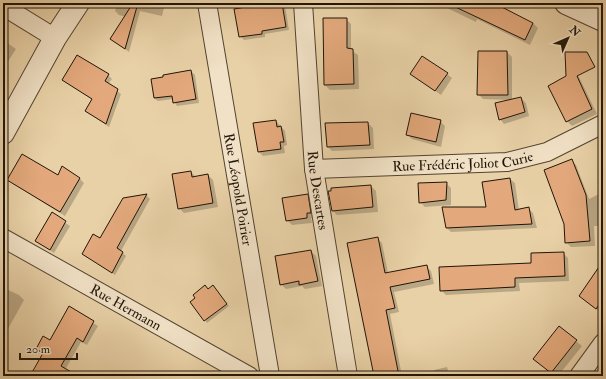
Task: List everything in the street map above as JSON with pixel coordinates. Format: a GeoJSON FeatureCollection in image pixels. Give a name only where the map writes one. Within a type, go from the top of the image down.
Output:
{"type":"FeatureCollection","features":[{"type":"Feature","properties":{"kind":"street"},"geometry":{"type":"LineString","coordinates":[[3,133],[55,38],[78,3]]}},
{"type":"Feature","properties":{"kind":"street","name":"Rue Léopold Poirier"},"geometry":{"type":"LineString","coordinates":[[207,3],[270,376]]}},
{"type":"Feature","properties":{"kind":"street","name":"Rue Descartes"},"geometry":{"type":"LineString","coordinates":[[303,3],[314,169],[348,376]]}},
{"type":"Feature","properties":{"kind":"street"},"geometry":{"type":"LineString","coordinates":[[566,3],[603,20]]}},
{"type":"Feature","properties":{"kind":"street"},"geometry":{"type":"LineString","coordinates":[[3,6],[55,38]]}},
{"type":"Feature","properties":{"kind":"street","name":"Rue Frédéric Joliot Curie"},"geometry":{"type":"LineString","coordinates":[[314,169],[507,162],[548,152],[603,124]]}},
{"type":"Feature","properties":{"kind":"street","name":"Rue Hermann"},"geometry":{"type":"LineString","coordinates":[[3,238],[249,376]]}},
{"type":"Feature","properties":{"kind":"street"},"geometry":{"type":"LineString","coordinates":[[579,376],[603,343]]}},
{"type":"Feature","properties":{"kind":"building"},"geometry":{"type":"Polygon","coordinates":[[[133,3],[138,3],[125,49],[110,39],[133,3]]]}},
{"type":"Feature","properties":{"kind":"building"},"geometry":{"type":"Polygon","coordinates":[[[270,3],[282,3],[286,27],[262,31],[262,34],[239,37],[234,9],[270,3]]]}},
{"type":"Feature","properties":{"kind":"building"},"geometry":{"type":"Polygon","coordinates":[[[447,3],[494,3],[533,23],[525,40],[447,3]]]}},
{"type":"Feature","properties":{"kind":"building"},"geometry":{"type":"Polygon","coordinates":[[[323,18],[347,18],[347,48],[353,49],[354,84],[324,85],[323,18]]]}},
{"type":"Feature","properties":{"kind":"building"},"geometry":{"type":"Polygon","coordinates":[[[478,51],[507,51],[508,95],[477,95],[478,51]]]}},
{"type":"Feature","properties":{"kind":"building"},"geometry":{"type":"Polygon","coordinates":[[[565,52],[587,52],[595,67],[577,76],[592,109],[566,122],[548,86],[566,76],[565,52]]]}},
{"type":"Feature","properties":{"kind":"building"},"geometry":{"type":"Polygon","coordinates":[[[77,55],[109,74],[105,81],[118,89],[106,124],[85,111],[92,99],[62,80],[77,55]]]}},
{"type":"Feature","properties":{"kind":"building"},"geometry":{"type":"Polygon","coordinates":[[[422,56],[448,73],[435,91],[410,74],[422,56]]]}},
{"type":"Feature","properties":{"kind":"building"},"geometry":{"type":"Polygon","coordinates":[[[191,70],[196,99],[173,103],[172,96],[154,98],[151,79],[163,77],[163,75],[191,70]]]}},
{"type":"Feature","properties":{"kind":"building"},"geometry":{"type":"Polygon","coordinates":[[[521,97],[525,112],[499,120],[495,103],[521,97]]]}},
{"type":"Feature","properties":{"kind":"building"},"geometry":{"type":"Polygon","coordinates":[[[411,113],[441,120],[436,142],[406,135],[411,113]]]}},
{"type":"Feature","properties":{"kind":"building"},"geometry":{"type":"Polygon","coordinates":[[[276,120],[277,127],[281,126],[284,142],[280,142],[281,149],[258,152],[253,123],[276,120]]]}},
{"type":"Feature","properties":{"kind":"building"},"geometry":{"type":"Polygon","coordinates":[[[368,122],[370,145],[327,147],[325,123],[368,122]]]}},
{"type":"Feature","properties":{"kind":"building"},"geometry":{"type":"Polygon","coordinates":[[[22,154],[58,175],[62,166],[80,178],[60,212],[7,180],[22,154]]]}},
{"type":"Feature","properties":{"kind":"building"},"geometry":{"type":"Polygon","coordinates":[[[572,159],[586,195],[590,241],[565,243],[564,224],[544,170],[572,159]]]}},
{"type":"Feature","properties":{"kind":"building"},"geometry":{"type":"Polygon","coordinates":[[[191,171],[192,177],[208,174],[213,203],[178,209],[172,174],[191,171]]]}},
{"type":"Feature","properties":{"kind":"building"},"geometry":{"type":"Polygon","coordinates":[[[510,178],[515,210],[529,207],[532,224],[446,228],[442,207],[486,207],[482,182],[510,178]]]}},
{"type":"Feature","properties":{"kind":"building"},"geometry":{"type":"Polygon","coordinates":[[[447,182],[446,200],[419,203],[418,183],[447,182]]]}},
{"type":"Feature","properties":{"kind":"building"},"geometry":{"type":"Polygon","coordinates":[[[371,185],[373,207],[332,211],[328,191],[331,191],[331,188],[371,185]]]}},
{"type":"Feature","properties":{"kind":"building"},"geometry":{"type":"Polygon","coordinates":[[[147,194],[117,248],[123,252],[112,273],[82,254],[93,234],[100,238],[123,198],[147,194]]]}},
{"type":"Feature","properties":{"kind":"building"},"geometry":{"type":"Polygon","coordinates":[[[308,194],[311,213],[307,213],[307,218],[286,221],[282,198],[308,194]]]}},
{"type":"Feature","properties":{"kind":"building"},"geometry":{"type":"Polygon","coordinates":[[[52,212],[66,221],[50,250],[35,241],[52,212]]]}},
{"type":"Feature","properties":{"kind":"building"},"geometry":{"type":"Polygon","coordinates":[[[378,237],[385,273],[427,265],[430,279],[390,287],[395,308],[386,310],[399,376],[374,376],[347,243],[378,237]]]}},
{"type":"Feature","properties":{"kind":"building"},"geometry":{"type":"Polygon","coordinates":[[[311,250],[318,281],[299,285],[299,281],[280,285],[275,256],[311,250]]]}},
{"type":"Feature","properties":{"kind":"building"},"geometry":{"type":"Polygon","coordinates":[[[564,252],[565,276],[515,278],[515,287],[440,291],[439,267],[531,263],[531,253],[564,252]]]}},
{"type":"Feature","properties":{"kind":"building"},"geometry":{"type":"Polygon","coordinates":[[[603,261],[603,299],[596,309],[579,296],[603,261]]]}},
{"type":"Feature","properties":{"kind":"building"},"geometry":{"type":"Polygon","coordinates":[[[205,285],[208,289],[213,285],[227,304],[204,321],[190,302],[195,298],[193,295],[205,285]]]}},
{"type":"Feature","properties":{"kind":"building"},"geometry":{"type":"Polygon","coordinates":[[[69,306],[94,321],[83,342],[77,338],[61,366],[78,376],[30,376],[43,353],[36,349],[43,336],[50,340],[69,306]]]}},
{"type":"Feature","properties":{"kind":"building"},"geometry":{"type":"Polygon","coordinates":[[[559,326],[577,340],[551,373],[533,359],[559,326]]]}}]}
